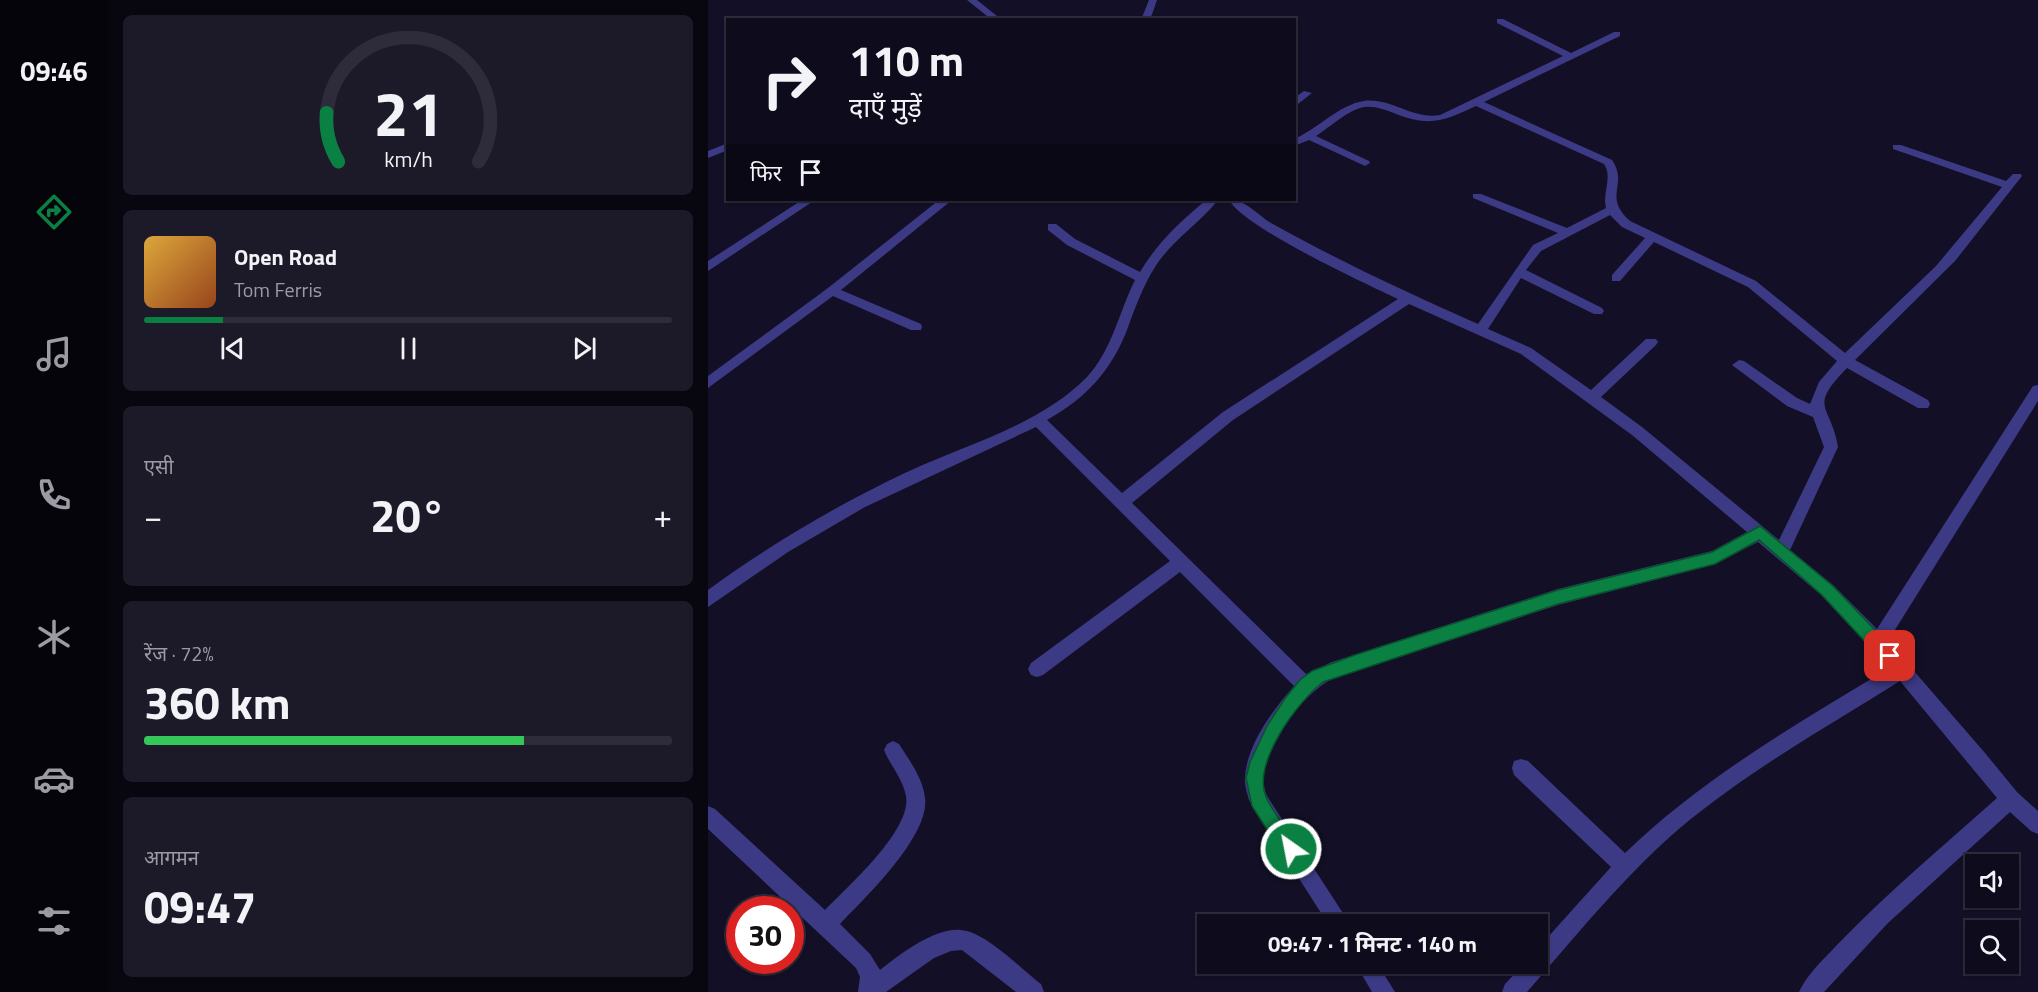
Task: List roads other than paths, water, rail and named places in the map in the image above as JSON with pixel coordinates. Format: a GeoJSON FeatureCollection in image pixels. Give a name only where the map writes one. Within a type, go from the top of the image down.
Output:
{"type":"FeatureCollection","features":[{"type":"Feature","properties":{"kind":"street"},"geometry":{"type":"LineString","coordinates":[[971,0],[995,18]]}},
{"type":"Feature","properties":{"kind":"street"},"geometry":{"type":"LineString","coordinates":[[1146,18],[1153,0]]}},
{"type":"Feature","properties":{"kind":"street"},"geometry":{"type":"LineString","coordinates":[[1500,21],[1570,56]]}},
{"type":"Feature","properties":{"kind":"street"},"geometry":{"type":"LineString","coordinates":[[1296,142],[1310,137],[1362,104],[1370,104],[1426,120],[1435,120],[1478,102],[1617,34]]}},
{"type":"Feature","properties":{"kind":"street"},"geometry":{"type":"LineString","coordinates":[[1296,102],[1307,93]]}},
{"type":"Feature","properties":{"kind":"street"},"geometry":{"type":"LineString","coordinates":[[1478,102],[1608,162],[1613,166],[1614,173],[1611,210],[1626,224],[1752,284],[1846,361],[1923,404]]}},
{"type":"Feature","properties":{"kind":"street"},"geometry":{"type":"LineString","coordinates":[[1310,137],[1365,163]]}},
{"type":"Feature","properties":{"kind":"street"},"geometry":{"type":"LineString","coordinates":[[708,155],[726,147]]}},
{"type":"Feature","properties":{"kind":"street"},"geometry":{"type":"LineString","coordinates":[[1782,551],[1832,447],[1831,439],[1818,412],[1817,401],[1821,390],[1846,361],[1952,258],[2013,181],[1896,147]]}},
{"type":"Feature","properties":{"kind":"street"},"geometry":{"type":"LineString","coordinates":[[1477,196],[1567,232]]}},
{"type":"Feature","properties":{"kind":"street"},"geometry":{"type":"LineString","coordinates":[[708,267],[807,201]]}},
{"type":"Feature","properties":{"kind":"street"},"geometry":{"type":"LineString","coordinates":[[708,383],[832,291],[945,201]]}},
{"type":"Feature","properties":{"kind":"street"},"geometry":{"type":"LineString","coordinates":[[711,592],[854,504],[1006,435],[1058,407],[1091,381],[1108,358],[1142,278],[1171,238],[1211,201]]}},
{"type":"Feature","properties":{"kind":"street"},"geometry":{"type":"LineString","coordinates":[[1235,201],[1264,224],[1359,276],[1526,351],[1592,397],[1760,532],[1827,590],[1878,642],[1979,759],[2010,799],[2038,824]]}},
{"type":"Feature","properties":{"kind":"street"},"geometry":{"type":"LineString","coordinates":[[1481,330],[1537,248],[1611,210]]}},
{"type":"Feature","properties":{"kind":"street"},"geometry":{"type":"LineString","coordinates":[[1052,227],[1071,242],[1142,278]]}},
{"type":"Feature","properties":{"kind":"street"},"geometry":{"type":"LineString","coordinates":[[1616,278],[1653,236]]}},
{"type":"Feature","properties":{"kind":"street"},"geometry":{"type":"LineString","coordinates":[[1519,272],[1598,311]]}},
{"type":"Feature","properties":{"kind":"street"},"geometry":{"type":"LineString","coordinates":[[832,291],[916,327]]}},
{"type":"Feature","properties":{"kind":"street"},"geometry":{"type":"LineString","coordinates":[[1121,503],[1228,416],[1407,299]]}},
{"type":"Feature","properties":{"kind":"street"},"geometry":{"type":"LineString","coordinates":[[1592,397],[1651,342]]}},
{"type":"Feature","properties":{"kind":"street"},"geometry":{"type":"LineString","coordinates":[[1739,365],[1792,402],[1818,412]]}},
{"type":"Feature","properties":{"kind":"street"},"geometry":{"type":"LineString","coordinates":[[1878,642],[2038,390]]}},
{"type":"Feature","properties":{"kind":"street"},"geometry":{"type":"LineString","coordinates":[[1037,419],[1306,686]]}},
{"type":"Feature","properties":{"kind":"street"},"geometry":{"type":"LineString","coordinates":[[1333,914],[1258,800],[1254,778],[1258,762],[1273,732],[1291,703],[1317,676],[1558,597],[1715,557],[1760,532]]}},
{"type":"Feature","properties":{"kind":"street"},"geometry":{"type":"LineString","coordinates":[[1037,669],[1180,563]]}},
{"type":"Feature","properties":{"kind":"street"},"geometry":{"type":"LineString","coordinates":[[1513,992],[1624,865],[1672,822],[1722,783],[1902,670]]}},
{"type":"Feature","properties":{"kind":"street"},"geometry":{"type":"LineString","coordinates":[[826,924],[896,846],[909,826],[916,806],[911,782],[893,750]]}},
{"type":"Feature","properties":{"kind":"street"},"geometry":{"type":"LineString","coordinates":[[1521,768],[1624,865]]}},
{"type":"Feature","properties":{"kind":"street"},"geometry":{"type":"LineString","coordinates":[[1809,992],[1890,908],[2010,799]]}},
{"type":"Feature","properties":{"kind":"street"},"geometry":{"type":"LineString","coordinates":[[708,816],[863,961],[872,975],[870,991]]}},
{"type":"Feature","properties":{"kind":"street"},"geometry":{"type":"LineString","coordinates":[[870,991],[925,951],[945,942],[963,940],[976,947],[1033,992]]}},
{"type":"Feature","properties":{"kind":"street"},"geometry":{"type":"LineString","coordinates":[[1372,974],[1384,992]]}}]}
